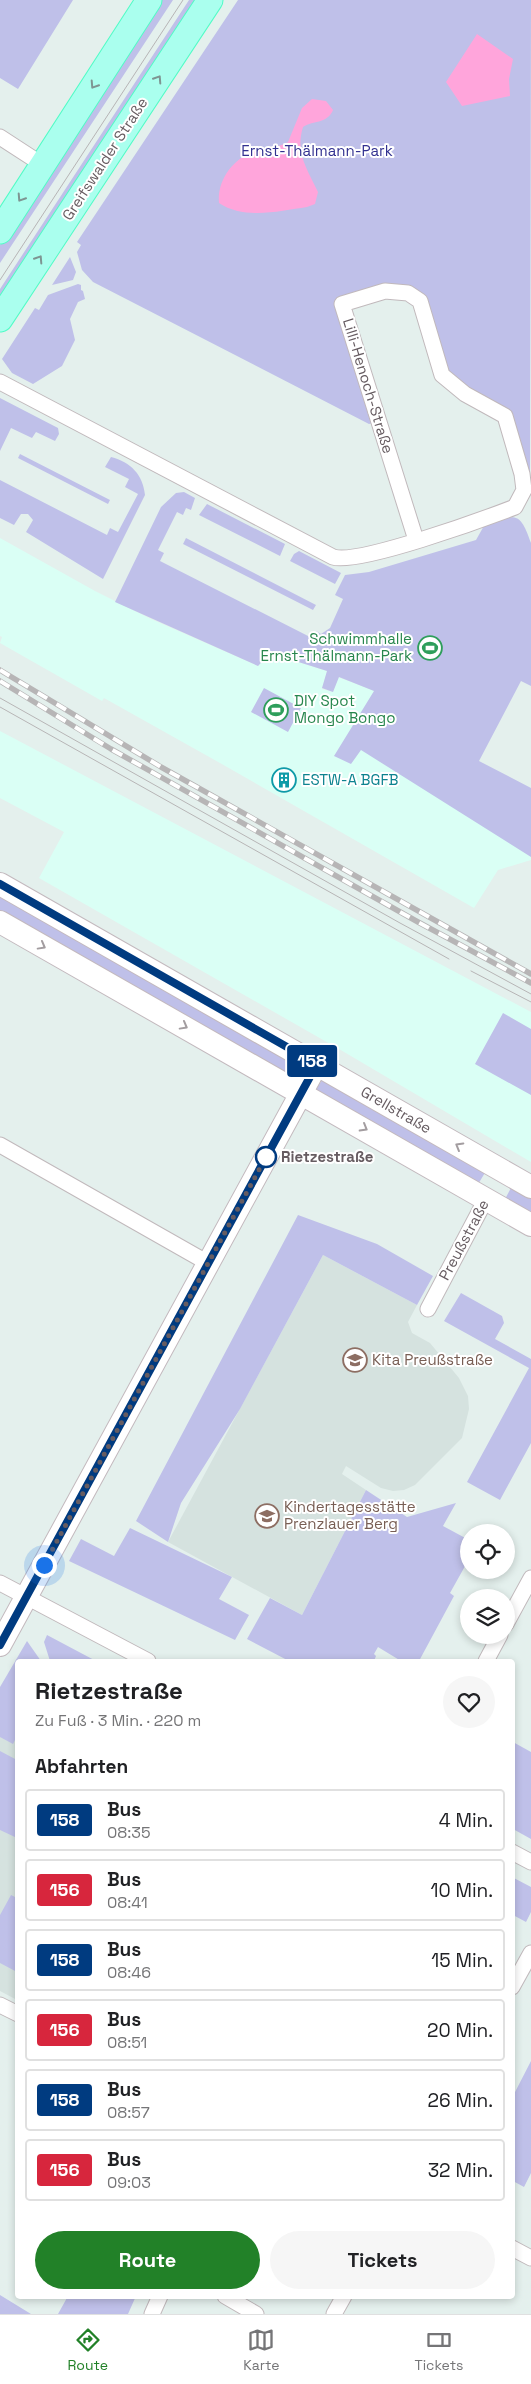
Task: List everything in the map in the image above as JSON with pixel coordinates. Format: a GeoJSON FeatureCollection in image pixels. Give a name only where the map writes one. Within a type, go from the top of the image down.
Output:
{"type":"FeatureCollection","features":[{"type":"Feature","properties":{"kind":"main road"},"geometry":{"type":"LineString","coordinates":[[0,232],[148,0]]}},
{"type":"Feature","properties":{"kind":"main road","name":"Greifswalder Straße"},"geometry":{"type":"LineString","coordinates":[[0,319],[210,0]]}},
{"type":"Feature","properties":{"kind":"street"},"geometry":{"type":"LineString","coordinates":[[0,137],[43,164]]}},
{"type":"Feature","properties":{"kind":"street","name":"Lilli-Henoch-Straße"},"geometry":{"type":"LineString","coordinates":[[0,382],[333,557],[339,559],[364,556],[416,540],[515,507],[524,490],[522,474],[505,416],[465,394],[442,375],[420,301],[408,293],[385,291],[342,304],[416,540]]}},
{"type":"Feature","properties":{"kind":"street","name":"Grellstraße"},"geometry":{"type":"LineString","coordinates":[[0,884],[531,1188]]}},
{"type":"Feature","properties":{"kind":"street"},"geometry":{"type":"LineString","coordinates":[[0,922],[301,1092],[531,1225]]}},
{"type":"Feature","properties":{"kind":"street"},"geometry":{"type":"LineString","coordinates":[[0,1645],[317,1064]]}},
{"type":"Feature","properties":{"kind":"street"},"geometry":{"type":"LineString","coordinates":[[0,1145],[208,1263]]}},
{"type":"Feature","properties":{"kind":"street","name":"Preußstraße"},"geometry":{"type":"LineString","coordinates":[[428,1309],[501,1171]]}},
{"type":"Feature","properties":{"kind":"street"},"geometry":{"type":"LineString","coordinates":[[515,1607],[531,1578]]}},
{"type":"Feature","properties":{"kind":"street"},"geometry":{"type":"LineString","coordinates":[[0,1583],[144,1659]]}},
{"type":"Feature","properties":{"kind":"street"},"geometry":{"type":"LineString","coordinates":[[487,1659],[495,1644]]}},
{"type":"Feature","properties":{"kind":"street"},"geometry":{"type":"LineString","coordinates":[[515,1854],[531,1862]]}},
{"type":"Feature","properties":{"kind":"street"},"geometry":{"type":"LineString","coordinates":[[515,1982],[531,1953]]}},
{"type":"Feature","properties":{"kind":"street"},"geometry":{"type":"LineString","coordinates":[[0,2004],[15,2012]]}},
{"type":"Feature","properties":{"kind":"street"},"geometry":{"type":"LineString","coordinates":[[515,2250],[531,2258]]}},
{"type":"Feature","properties":{"kind":"street"},"geometry":{"type":"LineString","coordinates":[[152,2314],[159,2299]]}},
{"type":"Feature","properties":{"kind":"street"},"geometry":{"type":"LineString","coordinates":[[230,2299],[256,2314]]}},
{"type":"Feature","properties":{"kind":"street"},"geometry":{"type":"LineString","coordinates":[[334,2314],[342,2299]]}},
{"type":"Feature","properties":{"kind":"shaded area"},"geometry":{"type":"Polygon","coordinates":[[[477,34],[513,59],[509,79],[510,96],[462,106],[446,82],[477,34]]]}},
{"type":"Feature","properties":{"kind":"shaded area"},"geometry":{"type":"Polygon","coordinates":[[[312,99],[326,101],[333,110],[324,120],[303,127],[301,136],[300,145],[303,161],[318,192],[315,204],[307,207],[251,213],[229,208],[219,203],[221,186],[233,165],[239,159],[254,151],[288,142],[302,108],[312,99]]]}},
{"type":"Feature","properties":{"kind":"shaded area"},"geometry":{"type":"Polygon","coordinates":[[[0,538],[95,591],[151,619],[258,666],[270,653],[327,671],[322,689],[333,692],[338,677],[375,691],[531,825],[531,860],[498,870],[474,908],[104,698],[102,701],[0,643],[2,637],[0,636],[0,538]]]}},
{"type":"Feature","properties":{"kind":"shaded area"},"geometry":{"type":"Polygon","coordinates":[[[0,731],[531,1012],[531,1162],[339,1049],[39,878],[64,832],[0,798],[0,731]]]}},
{"type":"Feature","properties":{"kind":"shaded area"},"geometry":{"type":"Polygon","coordinates":[[[323,1255],[417,1305],[408,1322],[412,1333],[430,1343],[459,1378],[468,1396],[469,1409],[462,1438],[415,1485],[404,1490],[393,1491],[381,1488],[346,1466],[342,1474],[366,1490],[302,1615],[168,1542],[323,1255]]]}},
{"type":"Feature","properties":{"kind":"shaded area"},"geometry":{"type":"Polygon","coordinates":[[[0,1687],[15,1690],[15,1999],[0,1991],[0,1687]]]}},
{"type":"Feature","properties":{"kind":"green space"},"geometry":{"type":"Polygon","coordinates":[[[0,0],[73,0],[18,89],[0,78],[0,0]]]}},
{"type":"Feature","properties":{"kind":"green space"},"geometry":{"type":"Polygon","coordinates":[[[161,0],[173,0],[0,263],[0,245],[161,0]]]}},
{"type":"Feature","properties":{"kind":"green space"},"geometry":{"type":"Polygon","coordinates":[[[189,0],[200,0],[0,306],[0,289],[189,0]]]}},
{"type":"Feature","properties":{"kind":"green space","name":"Ernst-Thälmann-Park"},"geometry":{"type":"Polygon","coordinates":[[[238,0],[531,0],[530,476],[508,411],[468,389],[449,371],[422,296],[397,284],[338,302],[373,423],[369,424],[93,282],[82,270],[77,252],[81,245],[77,242],[238,0]]]}},
{"type":"Feature","properties":{"kind":"green space"},"geometry":{"type":"Polygon","coordinates":[[[70,257],[76,272],[73,280],[52,285],[70,257]]]}},
{"type":"Feature","properties":{"kind":"green space"},"geometry":{"type":"Polygon","coordinates":[[[78,284],[81,285],[85,299],[78,302],[70,319],[75,340],[62,366],[33,384],[12,373],[2,359],[35,308],[39,310],[48,295],[78,284]]]}},
{"type":"Feature","properties":{"kind":"green space"},"geometry":{"type":"Polygon","coordinates":[[[0,398],[58,428],[59,434],[55,441],[36,432],[32,438],[11,428],[0,451],[0,398]]]}},
{"type":"Feature","properties":{"kind":"green space"},"geometry":{"type":"Polygon","coordinates":[[[20,454],[110,500],[108,504],[18,458],[20,454]]]}},
{"type":"Feature","properties":{"kind":"green space"},"geometry":{"type":"Polygon","coordinates":[[[111,457],[124,462],[135,470],[142,481],[145,495],[103,579],[26,532],[33,520],[28,514],[21,514],[14,525],[0,518],[0,480],[107,535],[110,528],[118,532],[138,494],[125,487],[129,479],[105,467],[111,457]]]}},
{"type":"Feature","properties":{"kind":"green space"},"geometry":{"type":"Polygon","coordinates":[[[184,492],[195,498],[191,510],[186,508],[183,515],[177,512],[158,550],[164,553],[160,561],[312,638],[316,631],[321,634],[330,628],[343,599],[335,595],[345,575],[369,572],[476,540],[485,524],[504,518],[510,517],[520,520],[531,543],[531,686],[521,681],[479,761],[531,788],[531,857],[361,750],[351,764],[334,756],[374,691],[339,677],[333,692],[322,688],[327,671],[270,653],[258,666],[115,602],[161,507],[176,493],[184,492]]]}},
{"type":"Feature","properties":{"kind":"green space"},"geometry":{"type":"Polygon","coordinates":[[[207,504],[285,544],[280,556],[199,515],[207,504]]]}},
{"type":"Feature","properties":{"kind":"green space"},"geometry":{"type":"Polygon","coordinates":[[[186,538],[316,605],[313,610],[183,544],[186,538]]]}},
{"type":"Feature","properties":{"kind":"green space"},"geometry":{"type":"Polygon","coordinates":[[[299,551],[341,573],[335,584],[290,561],[294,554],[299,551]]]}},
{"type":"Feature","properties":{"kind":"green space","name":"DIY Spot Mongo Bongo"},"geometry":{"type":"Polygon","coordinates":[[[264,688],[301,708],[288,732],[251,712],[264,688]]]}},
{"type":"Feature","properties":{"kind":"green space"},"geometry":{"type":"Polygon","coordinates":[[[0,895],[299,1067],[294,1079],[0,915],[0,895]]]}},
{"type":"Feature","properties":{"kind":"green space"},"geometry":{"type":"Polygon","coordinates":[[[503,1013],[531,1029],[531,1095],[475,1064],[503,1013]]]}},
{"type":"Feature","properties":{"kind":"green space"},"geometry":{"type":"Polygon","coordinates":[[[322,1080],[486,1171],[477,1186],[315,1091],[322,1080]]]}},
{"type":"Feature","properties":{"kind":"green space"},"geometry":{"type":"Polygon","coordinates":[[[512,1186],[531,1197],[531,1216],[504,1201],[512,1186]]]}},
{"type":"Feature","properties":{"kind":"green space"},"geometry":{"type":"Polygon","coordinates":[[[298,1215],[377,1244],[433,1276],[417,1305],[323,1255],[240,1409],[181,1503],[168,1542],[136,1521],[298,1215]]]}},
{"type":"Feature","properties":{"kind":"green space"},"geometry":{"type":"Polygon","coordinates":[[[461,1293],[502,1316],[504,1323],[495,1339],[531,1359],[531,1443],[500,1500],[467,1482],[529,1368],[444,1321],[461,1293]]]}},
{"type":"Feature","properties":{"kind":"green space"},"geometry":{"type":"Polygon","coordinates":[[[366,1490],[407,1517],[456,1503],[443,1526],[460,1535],[460,1575],[450,1593],[454,1596],[420,1659],[398,1659],[378,1647],[374,1654],[376,1656],[375,1659],[285,1659],[247,1639],[270,1598],[302,1615],[366,1490]]]}},
{"type":"Feature","properties":{"kind":"green space"},"geometry":{"type":"Polygon","coordinates":[[[130,1528],[232,1577],[219,1599],[249,1615],[235,1640],[69,1561],[81,1539],[114,1556],[130,1528]]]}},
{"type":"Feature","properties":{"kind":"green space"},"geometry":{"type":"Polygon","coordinates":[[[47,1635],[92,1659],[49,1659],[44,1642],[47,1635]]]}},
{"type":"Feature","properties":{"kind":"green space"},"geometry":{"type":"Polygon","coordinates":[[[27,1641],[40,1659],[16,1659],[27,1641]]]}},
{"type":"Feature","properties":{"kind":"green space"},"geometry":{"type":"Polygon","coordinates":[[[15,1661],[15,1740],[13,1744],[0,1737],[0,1687],[15,1661]]]}},
{"type":"Feature","properties":{"kind":"green space"},"geometry":{"type":"Polygon","coordinates":[[[515,1743],[531,1752],[531,1839],[515,1830],[515,1743]]]}},
{"type":"Feature","properties":{"kind":"green space"},"geometry":{"type":"Polygon","coordinates":[[[0,1751],[15,1759],[15,1837],[0,1830],[0,1751]]]}},
{"type":"Feature","properties":{"kind":"green space"},"geometry":{"type":"Polygon","coordinates":[[[515,1879],[531,1887],[531,1912],[526,1922],[515,1916],[515,1879]]]}},
{"type":"Feature","properties":{"kind":"green space"},"geometry":{"type":"Polygon","coordinates":[[[11,1895],[15,1897],[15,1971],[0,1963],[0,1915],[11,1895]]]}},
{"type":"Feature","properties":{"kind":"green space"},"geometry":{"type":"Polygon","coordinates":[[[531,2061],[531,2173],[524,2187],[515,2182],[515,2092],[531,2061]]]}},
{"type":"Feature","properties":{"kind":"green space"},"geometry":{"type":"Polygon","coordinates":[[[0,2295],[31,2314],[0,2314],[0,2295]]]}},
{"type":"Feature","properties":{"kind":"green space"},"geometry":{"type":"Polygon","coordinates":[[[66,2299],[135,2299],[128,2314],[58,2314],[66,2299]]]}},
{"type":"Feature","properties":{"kind":"tram line"},"geometry":{"type":"LineString","coordinates":[[0,280],[183,0]]}},
{"type":"Feature","properties":{"kind":"tram line"},"geometry":{"type":"LineString","coordinates":[[0,698],[400,923],[531,994]]}},
{"type":"Feature","properties":{"kind":"tram line"},"geometry":{"type":"LineString","coordinates":[[0,707],[449,959]]}},
{"type":"Feature","properties":{"kind":"tram line"},"geometry":{"type":"LineString","coordinates":[[471,971],[531,1002]]}},
{"type":"Feature","properties":{"kind":"railway"},"geometry":{"type":"LineString","coordinates":[[0,670],[161,767],[531,974]]}},
{"type":"Feature","properties":{"kind":"railway"},"geometry":{"type":"LineString","coordinates":[[0,681],[111,749],[418,922],[531,983]]}},
{"type":"Feature","properties":{"kind":"bus line","name":"158"},"geometry":{"type":"LineString","coordinates":[[0,884],[317,1064],[0,1645]]}},
{"type":"Feature","properties":{"kind":"place","name":"Schwimmhalle Ernst-Thälmann-Park"},"geometry":{"type":"Point","coordinates":[430,648]}},
{"type":"Feature","properties":{"kind":"place","name":"DIY Spot Mongo Bongo"},"geometry":{"type":"Point","coordinates":[276,710]}},
{"type":"Feature","properties":{"kind":"place","name":"ESTW-A BGFB"},"geometry":{"type":"Point","coordinates":[284,780]}},
{"type":"Feature","properties":{"kind":"place","name":"Rietzestraße"},"geometry":{"type":"Point","coordinates":[266,1157]}},
{"type":"Feature","properties":{"kind":"place","name":"Kita Preußstraße"},"geometry":{"type":"Point","coordinates":[355,1360]}},
{"type":"Feature","properties":{"kind":"place","name":"Kindertagesstätte Prenzlauer Berg"},"geometry":{"type":"Point","coordinates":[267,1516]}},
{"type":"Feature","properties":{"kind":"route"},"geometry":{"type":"LineString","coordinates":[[44,1565],[266,1157]]}}]}
